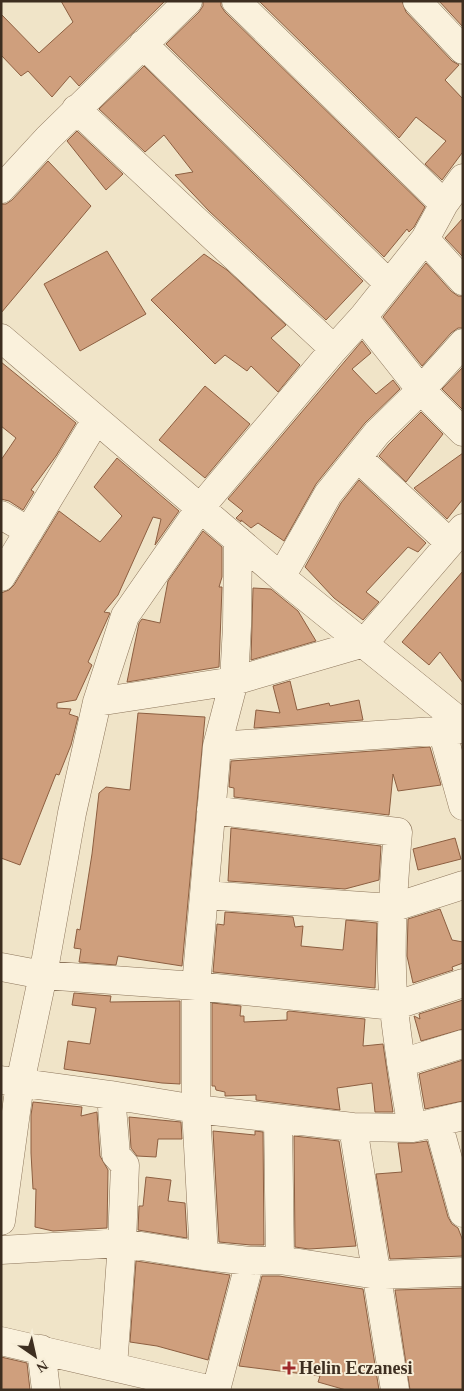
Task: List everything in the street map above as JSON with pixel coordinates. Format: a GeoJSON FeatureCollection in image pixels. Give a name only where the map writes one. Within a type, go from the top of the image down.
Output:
{"type":"FeatureCollection","features":[{"type":"Feature","properties":{"kind":"street"},"geometry":{"type":"LineString","coordinates":[[1,189],[76,109],[188,1]]}},
{"type":"Feature","properties":{"kind":"street"},"geometry":{"type":"LineString","coordinates":[[236,1],[444,204]]}},
{"type":"Feature","properties":{"kind":"street"},"geometry":{"type":"LineString","coordinates":[[417,1],[463,50]]}},
{"type":"Feature","properties":{"kind":"street"},"geometry":{"type":"LineString","coordinates":[[143,44],[388,284]]}},
{"type":"Feature","properties":{"kind":"street"},"geometry":{"type":"LineString","coordinates":[[76,109],[334,349]]}},
{"type":"Feature","properties":{"kind":"street"},"geometry":{"type":"LineString","coordinates":[[2,1216],[11,1081],[43,975],[72,814],[97,702],[125,616],[200,508],[363,317],[425,239],[444,204],[463,178]]}},
{"type":"Feature","properties":{"kind":"street"},"geometry":{"type":"LineString","coordinates":[[425,239],[463,281]]}},
{"type":"Feature","properties":{"kind":"street"},"geometry":{"type":"LineString","coordinates":[[363,317],[420,390],[463,432]]}},
{"type":"Feature","properties":{"kind":"street"},"geometry":{"type":"LineString","coordinates":[[1,338],[281,577],[364,643],[456,728],[463,806]]}},
{"type":"Feature","properties":{"kind":"street"},"geometry":{"type":"LineString","coordinates":[[281,577],[328,494],[378,433],[463,342]]}},
{"type":"Feature","properties":{"kind":"street"},"geometry":{"type":"LineString","coordinates":[[1,577],[96,420]]}},
{"type":"Feature","properties":{"kind":"street"},"geometry":{"type":"LineString","coordinates":[[97,702],[234,681],[364,643],[456,536],[358,458]]}},
{"type":"Feature","properties":{"kind":"street"},"geometry":{"type":"LineString","coordinates":[[1,515],[29,531]]}},
{"type":"Feature","properties":{"kind":"street"},"geometry":{"type":"LineString","coordinates":[[204,1256],[196,1110],[196,986],[217,746],[234,681],[238,540]]}},
{"type":"Feature","properties":{"kind":"street"},"geometry":{"type":"LineString","coordinates":[[217,746],[456,728]]}},
{"type":"Feature","properties":{"kind":"street"},"geometry":{"type":"LineString","coordinates":[[212,810],[398,832],[392,908],[394,1006],[412,1128]]}},
{"type":"Feature","properties":{"kind":"street"},"geometry":{"type":"LineString","coordinates":[[204,895],[392,908],[463,885]]}},
{"type":"Feature","properties":{"kind":"street"},"geometry":{"type":"LineString","coordinates":[[1,967],[43,975],[196,986],[394,1006],[463,982]]}},
{"type":"Feature","properties":{"kind":"street"},"geometry":{"type":"LineString","coordinates":[[401,1063],[463,1044]]}},
{"type":"Feature","properties":{"kind":"street"},"geometry":{"type":"LineString","coordinates":[[11,1081],[111,1095],[196,1110],[353,1127],[412,1128],[451,1120],[463,1213]]}},
{"type":"Feature","properties":{"kind":"street"},"geometry":{"type":"LineString","coordinates":[[111,1095],[116,1155],[125,1165],[122,1243],[113,1367]]}},
{"type":"Feature","properties":{"kind":"street"},"geometry":{"type":"LineString","coordinates":[[278,1119],[280,1260]]}},
{"type":"Feature","properties":{"kind":"street"},"geometry":{"type":"LineString","coordinates":[[353,1127],[395,1390]]}},
{"type":"Feature","properties":{"kind":"street"},"geometry":{"type":"LineString","coordinates":[[1,1250],[122,1243],[250,1261],[280,1260],[377,1275],[463,1272]]}},
{"type":"Feature","properties":{"kind":"street"},"geometry":{"type":"LineString","coordinates":[[216,1390],[250,1261]]}},
{"type":"Feature","properties":{"kind":"street"},"geometry":{"type":"LineString","coordinates":[[1,1341],[113,1367],[154,1383],[212,1390]]}},
{"type":"Feature","properties":{"kind":"street"},"geometry":{"type":"LineString","coordinates":[[41,1349],[46,1390]]}},
{"type":"Feature","properties":{"kind":"building"},"geometry":{"type":"Polygon","coordinates":[[[61,1],[165,1],[79,86],[70,76],[52,97],[28,71],[21,76],[1,55],[1,14],[39,53],[73,22],[61,1]]]}},
{"type":"Feature","properties":{"kind":"building"},"geometry":{"type":"Polygon","coordinates":[[[203,1],[221,1],[221,6],[225,12],[425,207],[414,227],[409,232],[407,229],[384,257],[166,44],[199,12],[203,6],[203,1]]]}},
{"type":"Feature","properties":{"kind":"building"},"geometry":{"type":"Polygon","coordinates":[[[259,1],[402,1],[406,12],[452,61],[459,65],[445,80],[463,99],[463,154],[442,180],[425,164],[446,141],[416,117],[399,138],[259,1]]]}},
{"type":"Feature","properties":{"kind":"building"},"geometry":{"type":"Polygon","coordinates":[[[439,1],[463,1],[463,27],[439,1]]]}},
{"type":"Feature","properties":{"kind":"building"},"geometry":{"type":"Polygon","coordinates":[[[144,66],[363,281],[326,320],[209,211],[175,175],[193,172],[164,135],[145,152],[99,109],[144,66]]]}},
{"type":"Feature","properties":{"kind":"building"},"geometry":{"type":"Polygon","coordinates":[[[77,131],[123,174],[106,190],[67,141],[77,131]]]}},
{"type":"Feature","properties":{"kind":"building"},"geometry":{"type":"Polygon","coordinates":[[[48,161],[91,206],[1,313],[1,204],[6,204],[12,200],[48,161]]]}},
{"type":"Feature","properties":{"kind":"building"},"geometry":{"type":"Polygon","coordinates":[[[463,218],[463,257],[445,238],[463,218]]]}},
{"type":"Feature","properties":{"kind":"building"},"geometry":{"type":"Polygon","coordinates":[[[107,251],[146,314],[80,351],[44,284],[107,251]]]}},
{"type":"Feature","properties":{"kind":"building"},"geometry":{"type":"Polygon","coordinates":[[[204,254],[227,270],[286,325],[271,338],[300,365],[278,392],[251,366],[247,371],[225,355],[215,364],[151,300],[204,254]]]}},
{"type":"Feature","properties":{"kind":"building"},"geometry":{"type":"Polygon","coordinates":[[[426,263],[451,291],[458,296],[463,296],[463,328],[458,328],[451,333],[422,366],[383,317],[426,263]]]}},
{"type":"Feature","properties":{"kind":"building"},"geometry":{"type":"Polygon","coordinates":[[[362,341],[371,353],[352,369],[376,394],[393,380],[400,389],[365,423],[316,484],[284,541],[258,523],[251,528],[241,520],[241,522],[236,518],[243,511],[228,499],[362,341]]]}},
{"type":"Feature","properties":{"kind":"building"},"geometry":{"type":"Polygon","coordinates":[[[1,362],[76,423],[56,456],[31,490],[34,492],[23,510],[9,501],[1,499],[1,460],[16,438],[1,426],[1,362]]]}},
{"type":"Feature","properties":{"kind":"building"},"geometry":{"type":"Polygon","coordinates":[[[463,367],[463,410],[442,389],[463,367]]]}},
{"type":"Feature","properties":{"kind":"building"},"geometry":{"type":"Polygon","coordinates":[[[205,386],[250,424],[205,478],[159,440],[205,386]]]}},
{"type":"Feature","properties":{"kind":"building"},"geometry":{"type":"Polygon","coordinates":[[[421,412],[443,434],[406,482],[379,456],[421,412]]]}},
{"type":"Feature","properties":{"kind":"building"},"geometry":{"type":"Polygon","coordinates":[[[463,453],[463,499],[447,519],[414,488],[463,453]]]}},
{"type":"Feature","properties":{"kind":"building"},"geometry":{"type":"Polygon","coordinates":[[[117,458],[179,511],[155,545],[161,519],[153,517],[118,595],[104,612],[110,613],[88,662],[92,665],[76,700],[57,703],[57,708],[71,709],[69,714],[78,717],[71,745],[59,775],[56,774],[20,865],[1,858],[1,593],[9,590],[14,585],[59,511],[100,542],[122,516],[94,487],[117,458]]]}},
{"type":"Feature","properties":{"kind":"building"},"geometry":{"type":"Polygon","coordinates":[[[359,480],[426,543],[418,552],[408,547],[366,592],[379,602],[363,620],[334,598],[305,567],[341,503],[359,480]]]}},
{"type":"Feature","properties":{"kind":"building"},"geometry":{"type":"Polygon","coordinates":[[[203,531],[222,547],[222,577],[219,587],[222,587],[219,667],[127,682],[139,623],[142,619],[160,623],[168,581],[203,531]]]}},
{"type":"Feature","properties":{"kind":"building"},"geometry":{"type":"Polygon","coordinates":[[[463,571],[463,683],[440,652],[429,665],[402,642],[463,571]]]}},
{"type":"Feature","properties":{"kind":"building"},"geometry":{"type":"Polygon","coordinates":[[[253,588],[271,589],[298,611],[316,641],[251,660],[253,588]]]}},
{"type":"Feature","properties":{"kind":"building"},"geometry":{"type":"Polygon","coordinates":[[[290,681],[297,710],[329,703],[330,706],[359,700],[363,720],[254,728],[256,710],[280,713],[273,686],[290,681]]]}},
{"type":"Feature","properties":{"kind":"building"},"geometry":{"type":"Polygon","coordinates":[[[138,713],[205,717],[182,966],[118,956],[116,965],[79,962],[81,949],[74,948],[77,929],[80,930],[99,793],[106,787],[130,790],[138,713]]]}},
{"type":"Feature","properties":{"kind":"building"},"geometry":{"type":"Polygon","coordinates":[[[430,747],[441,785],[398,791],[393,774],[389,815],[234,797],[234,788],[229,787],[231,761],[430,747]]]}},
{"type":"Feature","properties":{"kind":"building"},"geometry":{"type":"Polygon","coordinates":[[[231,828],[381,846],[379,880],[345,889],[228,881],[231,828]]]}},
{"type":"Feature","properties":{"kind":"building"},"geometry":{"type":"Polygon","coordinates":[[[455,838],[461,859],[418,870],[413,849],[455,838]]]}},
{"type":"Feature","properties":{"kind":"building"},"geometry":{"type":"Polygon","coordinates":[[[440,909],[452,940],[463,942],[463,963],[452,967],[453,970],[413,983],[407,956],[408,919],[440,909]]]}},
{"type":"Feature","properties":{"kind":"building"},"geometry":{"type":"Polygon","coordinates":[[[225,912],[293,917],[295,927],[303,926],[301,946],[343,950],[346,920],[377,923],[375,988],[213,972],[217,924],[224,925],[225,912]]]}},
{"type":"Feature","properties":{"kind":"building"},"geometry":{"type":"Polygon","coordinates":[[[74,993],[111,996],[110,1002],[180,1001],[180,1084],[64,1069],[68,1041],[90,1044],[96,1008],[72,1005],[74,993]]]}},
{"type":"Feature","properties":{"kind":"building"},"geometry":{"type":"Polygon","coordinates":[[[463,1000],[463,1029],[421,1041],[414,1016],[420,1019],[419,1014],[463,1000]]]}},
{"type":"Feature","properties":{"kind":"building"},"geometry":{"type":"Polygon","coordinates":[[[212,1003],[241,1006],[240,1016],[244,1016],[244,1022],[287,1020],[287,1012],[289,1011],[365,1019],[363,1046],[383,1044],[393,1112],[375,1112],[372,1083],[337,1088],[340,1110],[256,1100],[256,1095],[225,1096],[225,1092],[216,1090],[215,1086],[212,1086],[212,1003]]]}},
{"type":"Feature","properties":{"kind":"building"},"geometry":{"type":"Polygon","coordinates":[[[463,1060],[463,1101],[425,1109],[419,1074],[463,1060]]]}},
{"type":"Feature","properties":{"kind":"building"},"geometry":{"type":"Polygon","coordinates":[[[33,1102],[82,1107],[81,1116],[97,1112],[100,1156],[108,1170],[107,1228],[53,1231],[35,1227],[36,1189],[33,1189],[31,1153],[33,1102]]]}},
{"type":"Feature","properties":{"kind":"building"},"geometry":{"type":"Polygon","coordinates":[[[129,1117],[181,1122],[182,1139],[158,1139],[156,1157],[137,1156],[131,1148],[129,1117]]]}},
{"type":"Feature","properties":{"kind":"building"},"geometry":{"type":"Polygon","coordinates":[[[213,1131],[255,1135],[255,1131],[263,1132],[264,1245],[219,1242],[213,1131]]]}},
{"type":"Feature","properties":{"kind":"building"},"geometry":{"type":"Polygon","coordinates":[[[294,1136],[339,1141],[356,1246],[309,1249],[295,1247],[294,1136]]]}},
{"type":"Feature","properties":{"kind":"building"},"geometry":{"type":"Polygon","coordinates":[[[427,1141],[448,1217],[452,1224],[458,1228],[463,1241],[463,1256],[390,1259],[376,1174],[402,1172],[398,1143],[427,1141]]]}},
{"type":"Feature","properties":{"kind":"building"},"geometry":{"type":"Polygon","coordinates":[[[146,1177],[171,1180],[168,1201],[185,1203],[187,1238],[138,1230],[139,1206],[143,1206],[146,1177]]]}},
{"type":"Feature","properties":{"kind":"building"},"geometry":{"type":"Polygon","coordinates":[[[136,1261],[230,1275],[208,1360],[157,1346],[130,1342],[136,1261]]]}},
{"type":"Feature","properties":{"kind":"building"},"geometry":{"type":"Polygon","coordinates":[[[262,1276],[279,1276],[363,1289],[379,1390],[346,1390],[318,1382],[320,1376],[239,1366],[262,1276]]]}},
{"type":"Feature","properties":{"kind":"building"},"geometry":{"type":"Polygon","coordinates":[[[463,1288],[463,1390],[410,1390],[395,1290],[463,1288]]]}},
{"type":"Feature","properties":{"kind":"building"},"geometry":{"type":"Polygon","coordinates":[[[1,1357],[27,1363],[30,1390],[1,1390],[1,1357]]]}},
{"type":"Feature","properties":{"kind":"place","name":"Helin Eczanesi"},"geometry":{"type":"Point","coordinates":[289,1368]}}]}
